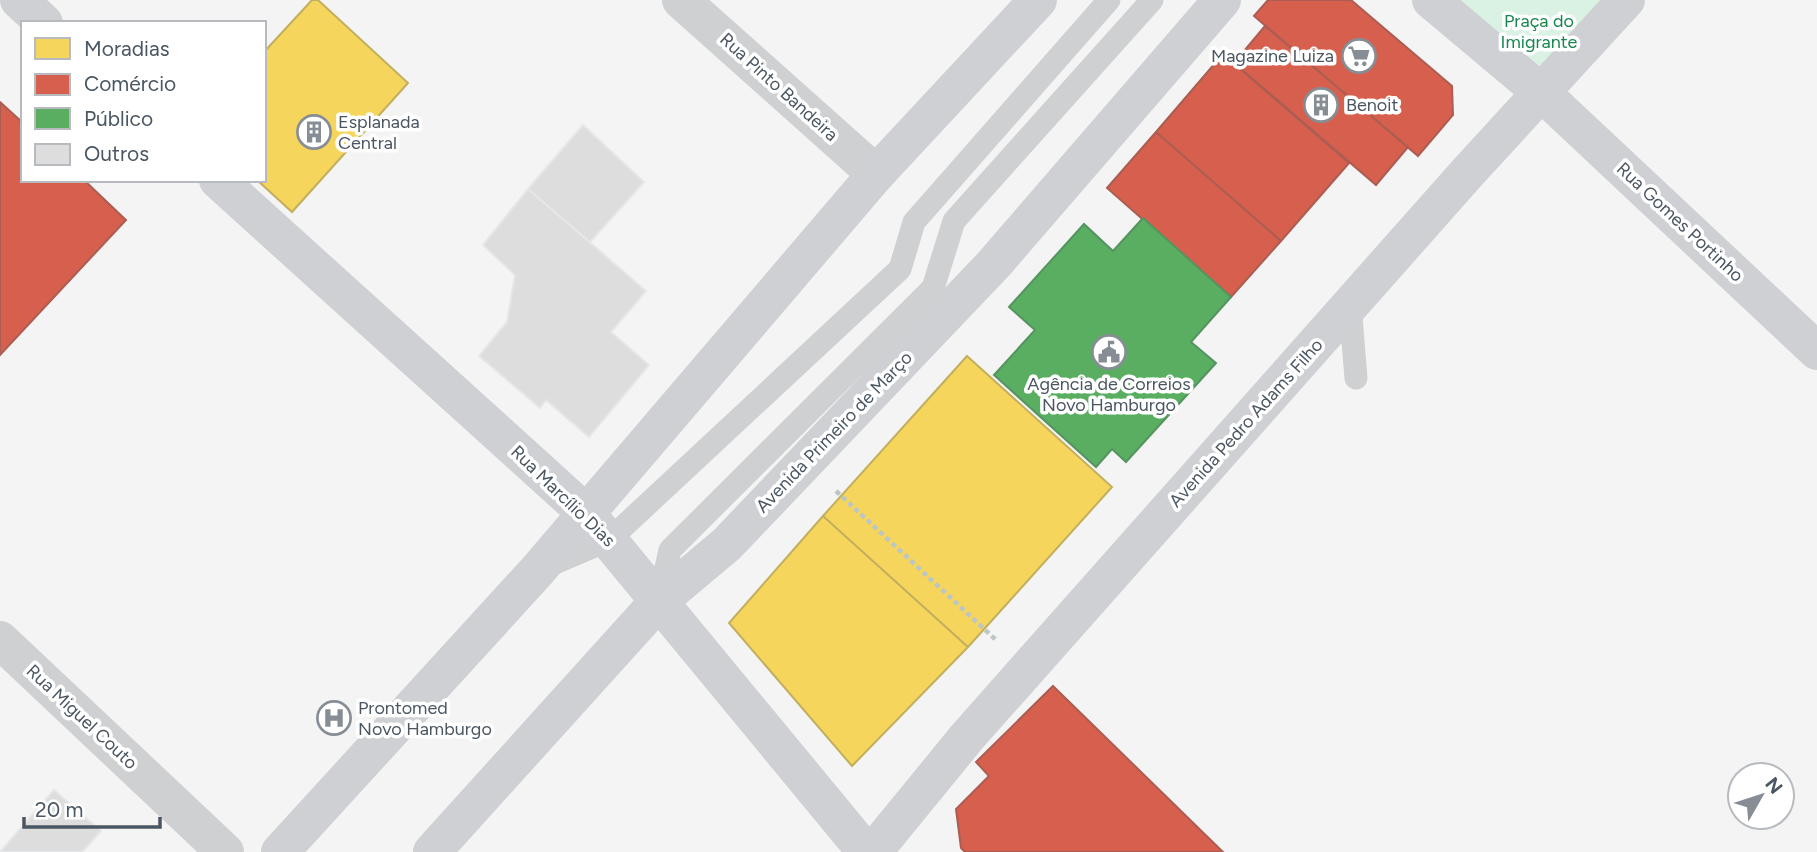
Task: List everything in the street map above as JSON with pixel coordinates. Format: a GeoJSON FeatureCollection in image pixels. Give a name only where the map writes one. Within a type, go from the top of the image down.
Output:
{"type":"FeatureCollection","features":[{"type":"Feature","properties":{"kind":"main road"},"geometry":{"type":"LineString","coordinates":[[19,0],[42,21]]}},
{"type":"Feature","properties":{"kind":"main road"},"geometry":{"type":"LineString","coordinates":[[280,852],[537,571],[597,527],[876,174],[1038,0]]}},
{"type":"Feature","properties":{"kind":"main road","name":"Avenida Primeiro de Março"},"geometry":{"type":"LineString","coordinates":[[432,852],[659,602],[727,544],[993,265],[1223,0]]}},
{"type":"Feature","properties":{"kind":"main road","name":"Rua Gomes Portinho"},"geometry":{"type":"LineString","coordinates":[[1431,0],[1543,94],[1817,351]]}},
{"type":"Feature","properties":{"kind":"main road","name":"Avenida Pedro Adams Filho"},"geometry":{"type":"LineString","coordinates":[[873,852],[967,737],[1027,669],[1350,305],[1626,0]]}},
{"type":"Feature","properties":{"kind":"main road","name":"Rua Marcílio Dias"},"geometry":{"type":"LineString","coordinates":[[220,182],[597,527],[866,852]]}},
{"type":"Feature","properties":{"kind":"street","name":"Rua Pinto Bandeira"},"geometry":{"type":"LineString","coordinates":[[681,0],[876,174]]}},
{"type":"Feature","properties":{"kind":"street","name":"Rua Miguel Couto"},"geometry":{"type":"LineString","coordinates":[[0,640],[225,852]]}},
{"type":"Feature","properties":{"kind":"lane"},"geometry":{"type":"LineString","coordinates":[[597,527],[900,270],[914,222],[1109,0]]}},
{"type":"Feature","properties":{"kind":"lane"},"geometry":{"type":"LineString","coordinates":[[659,602],[670,550],[933,288],[954,221],[1152,0]]}},
{"type":"Feature","properties":{"kind":"lane"},"geometry":{"type":"LineString","coordinates":[[1350,305],[1356,377]]}},
{"type":"Feature","properties":{"kind":"path"},"geometry":{"type":"LineString","coordinates":[[806,462],[1027,669]]}},
{"type":"Feature","properties":{"kind":"green space","name":"Praça do Imigrante"},"geometry":{"type":"Polygon","coordinates":[[[1458,0],[1609,0],[1542,74],[1458,0]]]}},
{"type":"Feature","properties":{"kind":"building: Moradias","name":"Esplanada Central"},"geometry":{"type":"Polygon","coordinates":[[[312,0],[318,0],[408,83],[292,212],[259,182],[266,182],[266,50],[312,0]]]}},
{"type":"Feature","properties":{"kind":"building: Moradias"},"geometry":{"type":"Polygon","coordinates":[[[967,356],[1112,487],[968,647],[823,516],[967,356]]]}},
{"type":"Feature","properties":{"kind":"building: Moradias"},"geometry":{"type":"Polygon","coordinates":[[[823,516],[968,647],[852,766],[729,623],[823,516]]]}},
{"type":"Feature","properties":{"kind":"building: Comércio","name":"Magazine Luiza"},"geometry":{"type":"Polygon","coordinates":[[[1268,0],[1351,0],[1452,86],[1453,115],[1418,156],[1254,16],[1268,0]]]}},
{"type":"Feature","properties":{"kind":"building: Comércio","name":"Benoit"},"geometry":{"type":"Polygon","coordinates":[[[1265,26],[1408,147],[1376,185],[1234,63],[1265,26]]]}},
{"type":"Feature","properties":{"kind":"building: Comércio"},"geometry":{"type":"Polygon","coordinates":[[[1223,54],[1349,163],[1281,241],[1156,132],[1223,54]]]}},
{"type":"Feature","properties":{"kind":"building: Comércio"},"geometry":{"type":"Polygon","coordinates":[[[0,102],[21,121],[21,182],[86,182],[126,220],[0,355],[0,102]]]}},
{"type":"Feature","properties":{"kind":"building: Comércio"},"geometry":{"type":"Polygon","coordinates":[[[1156,132],[1281,241],[1231,297],[1107,188],[1156,132]]]}},
{"type":"Feature","properties":{"kind":"building: Comércio"},"geometry":{"type":"Polygon","coordinates":[[[1053,686],[1223,852],[965,852],[961,848],[956,809],[989,776],[976,762],[1053,686]]]}},
{"type":"Feature","properties":{"kind":"building: Público","name":"Agência de Correios Novo Hamburgo"},"geometry":{"type":"Polygon","coordinates":[[[1143,218],[1231,297],[1191,342],[1216,363],[1126,462],[1112,449],[1096,467],[994,375],[1035,330],[1009,307],[1084,224],[1113,251],[1143,218]]]}},
{"type":"Feature","properties":{"kind":"building: Outros"},"geometry":{"type":"Polygon","coordinates":[[[583,125],[644,182],[590,242],[528,189],[583,125]]]}},
{"type":"Feature","properties":{"kind":"building: Outros"},"geometry":{"type":"Polygon","coordinates":[[[528,189],[646,291],[611,332],[649,365],[589,437],[546,400],[540,408],[479,356],[507,322],[515,275],[483,245],[528,189]]]}},
{"type":"Feature","properties":{"kind":"building: Outros"},"geometry":{"type":"Polygon","coordinates":[[[54,790],[101,831],[82,852],[0,852],[54,790]]]}},
{"type":"Feature","properties":{"kind":"place","name":"Magazine Luiza"},"geometry":{"type":"Point","coordinates":[1359,56]}},
{"type":"Feature","properties":{"kind":"place","name":"Benoit"},"geometry":{"type":"Point","coordinates":[1321,105]}},
{"type":"Feature","properties":{"kind":"place","name":"Esplanada Central"},"geometry":{"type":"Point","coordinates":[314,132]}},
{"type":"Feature","properties":{"kind":"place","name":"Agência de Correios Novo Hamburgo"},"geometry":{"type":"Point","coordinates":[1109,352]}},
{"type":"Feature","properties":{"kind":"place","name":"Prontomed Novo Hamburgo"},"geometry":{"type":"Point","coordinates":[334,718]}}]}
